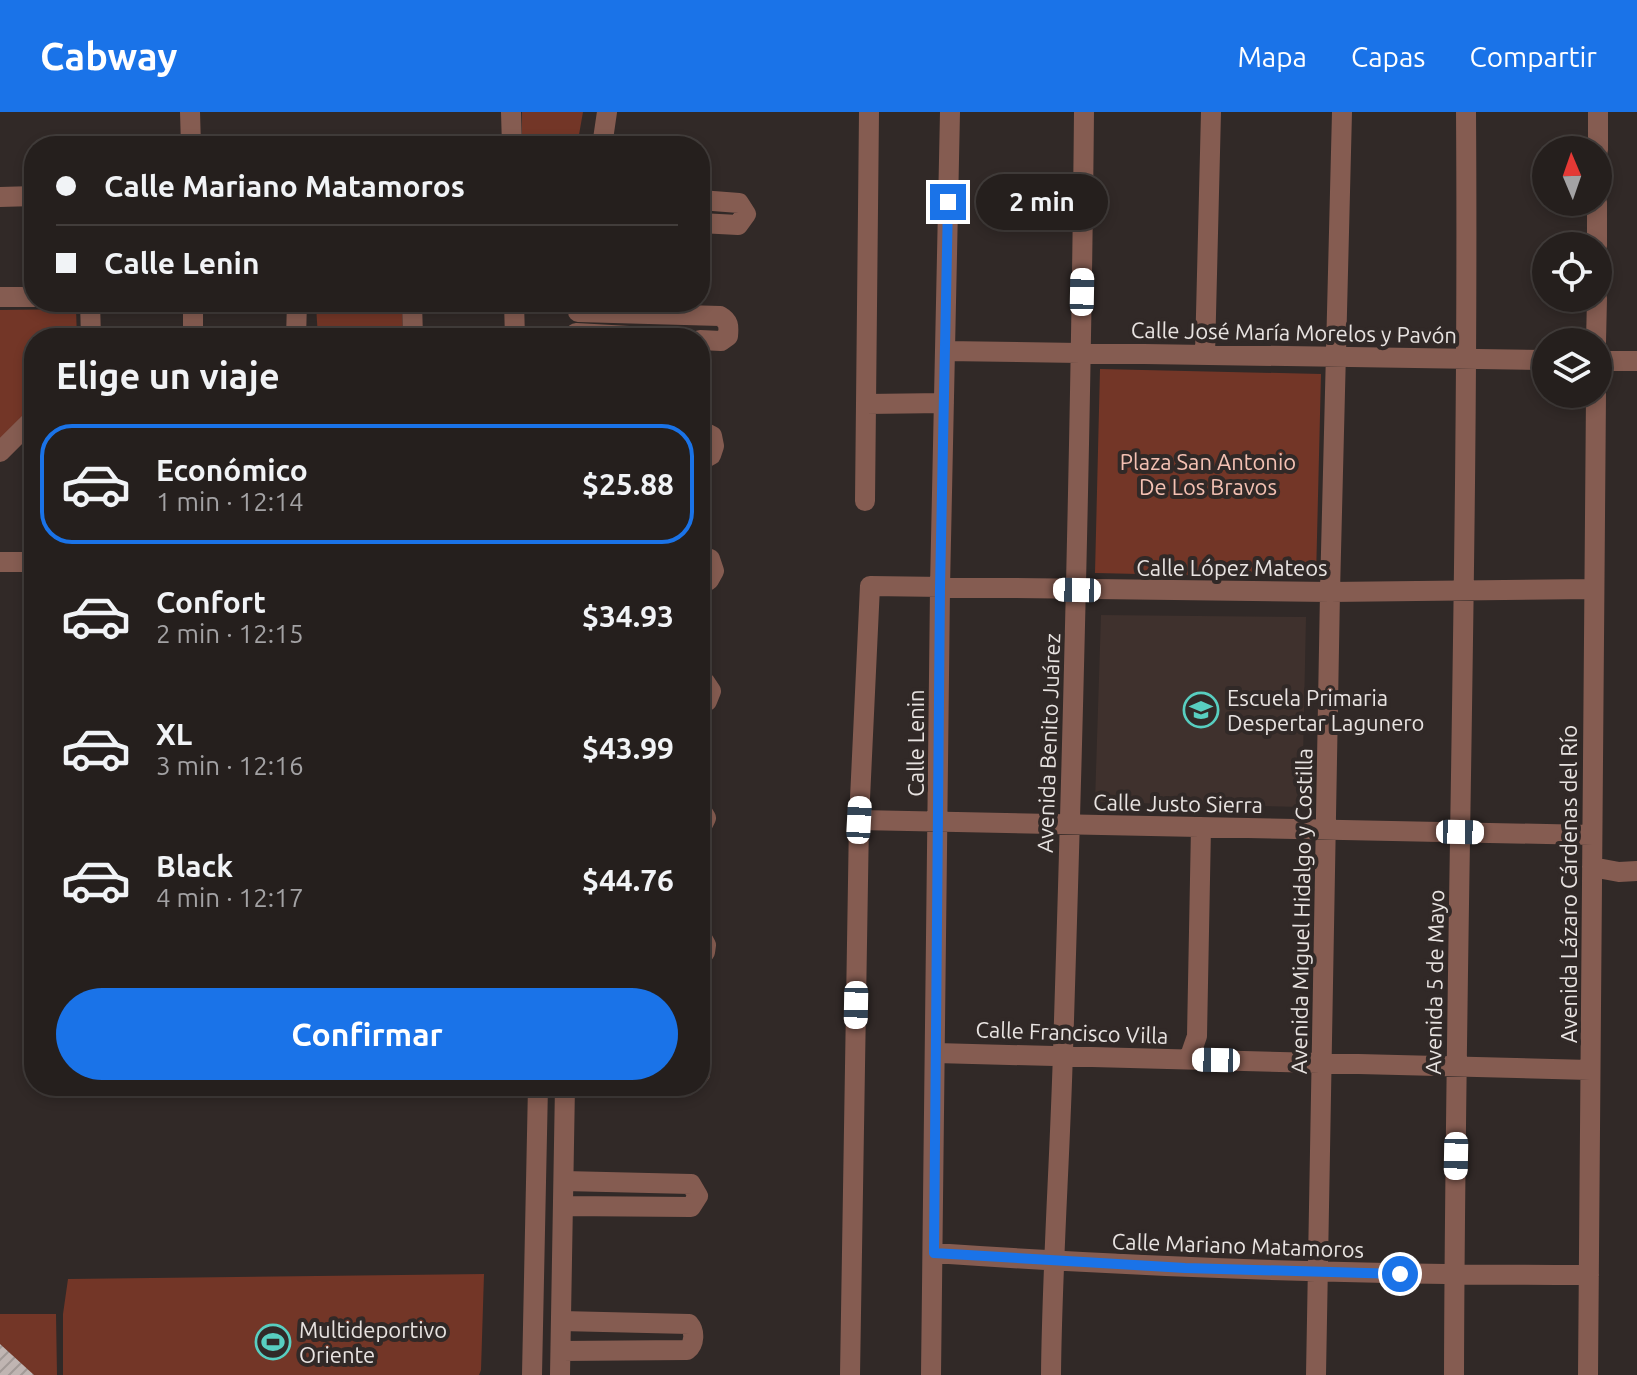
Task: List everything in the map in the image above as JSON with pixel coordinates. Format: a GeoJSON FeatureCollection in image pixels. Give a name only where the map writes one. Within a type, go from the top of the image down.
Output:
{"type":"FeatureCollection","features":[{"type":"Feature","properties":{"kind":"street"},"geometry":{"type":"LineString","coordinates":[[190,112],[191,136]]}},
{"type":"Feature","properties":{"kind":"street"},"geometry":{"type":"LineString","coordinates":[[511,112],[512,136]]}},
{"type":"Feature","properties":{"kind":"street"},"geometry":{"type":"LineString","coordinates":[[603,136],[607,112]]}},
{"type":"Feature","properties":{"kind":"street"},"geometry":{"type":"LineString","coordinates":[[865,501],[869,112]]}},
{"type":"Feature","properties":{"kind":"street","name":"Calle Lenin"},"geometry":{"type":"LineString","coordinates":[[931,1375],[940,588],[950,112]]}},
{"type":"Feature","properties":{"kind":"street","name":"Avenida Benito Juárez"},"geometry":{"type":"LineString","coordinates":[[1051,1375],[1052,1261],[1063,1056],[1077,590],[1084,112]]}},
{"type":"Feature","properties":{"kind":"street"},"geometry":{"type":"LineString","coordinates":[[1205,355],[1211,112]]}},
{"type":"Feature","properties":{"kind":"street","name":"Avenida Miguel Hidalgo y Costilla"},"geometry":{"type":"LineString","coordinates":[[1316,1375],[1342,112]]}},
{"type":"Feature","properties":{"kind":"street","name":"Avenida 5 de Mayo"},"geometry":{"type":"LineString","coordinates":[[1454,1375],[1462,590],[1468,359],[1466,112]]}},
{"type":"Feature","properties":{"kind":"street"},"geometry":{"type":"LineString","coordinates":[[1598,112],[1598,136]]}},
{"type":"Feature","properties":{"kind":"street"},"geometry":{"type":"LineString","coordinates":[[0,197],[24,196]]}},
{"type":"Feature","properties":{"kind":"street"},"geometry":{"type":"LineString","coordinates":[[710,201],[739,203],[746,214],[738,225],[710,224]]}},
{"type":"Feature","properties":{"kind":"street"},"geometry":{"type":"LineString","coordinates":[[0,297],[24,297]]}},
{"type":"Feature","properties":{"kind":"street"},"geometry":{"type":"LineString","coordinates":[[578,321],[720,316],[729,326],[728,336],[721,341],[710,340]]}},
{"type":"Feature","properties":{"kind":"street"},"geometry":{"type":"LineString","coordinates":[[578,321],[613,328]]}},
{"type":"Feature","properties":{"kind":"street","name":"Calle José María Morelos y Pavón"},"geometry":{"type":"LineString","coordinates":[[945,351],[1532,360]]}},
{"type":"Feature","properties":{"kind":"street"},"geometry":{"type":"LineString","coordinates":[[1612,361],[1637,361]]}},
{"type":"Feature","properties":{"kind":"street"},"geometry":{"type":"LineString","coordinates":[[866,404],[944,403]]}},
{"type":"Feature","properties":{"kind":"street","name":"Avenida Lázaro Cárdenas del Río"},"geometry":{"type":"LineString","coordinates":[[1588,1375],[1596,408]]}},
{"type":"Feature","properties":{"kind":"street"},"geometry":{"type":"LineString","coordinates":[[0,452],[24,428]]}},
{"type":"Feature","properties":{"kind":"street"},"geometry":{"type":"LineString","coordinates":[[710,435],[714,446],[710,456]]}},
{"type":"Feature","properties":{"kind":"street"},"geometry":{"type":"LineString","coordinates":[[710,559],[714,571],[710,578]]}},
{"type":"Feature","properties":{"kind":"street"},"geometry":{"type":"LineString","coordinates":[[0,562],[24,562]]}},
{"type":"Feature","properties":{"kind":"street","name":"Calle López Mateos"},"geometry":{"type":"LineString","coordinates":[[859,820],[870,586],[1330,592],[1594,589]]}},
{"type":"Feature","properties":{"kind":"street"},"geometry":{"type":"LineString","coordinates":[[850,1375],[859,820]]}},
{"type":"Feature","properties":{"kind":"street","name":"Calle Justo Sierra"},"geometry":{"type":"LineString","coordinates":[[859,820],[1592,835]]}},
{"type":"Feature","properties":{"kind":"street"},"geometry":{"type":"LineString","coordinates":[[1189,1059],[1197,1036],[1201,827]]}},
{"type":"Feature","properties":{"kind":"street"},"geometry":{"type":"LineString","coordinates":[[1592,867],[1619,872],[1637,871]]}},
{"type":"Feature","properties":{"kind":"street","name":"Calle Francisco Villa"},"geometry":{"type":"LineString","coordinates":[[936,1053],[1590,1070]]}},
{"type":"Feature","properties":{"kind":"street"},"geometry":{"type":"LineString","coordinates":[[532,1375],[538,1096]]}},
{"type":"Feature","properties":{"kind":"street"},"geometry":{"type":"LineString","coordinates":[[560,1375],[565,1096]]}},
{"type":"Feature","properties":{"kind":"street"},"geometry":{"type":"LineString","coordinates":[[563,1206],[691,1207],[698,1196],[691,1184],[564,1181]]}},
{"type":"Feature","properties":{"kind":"street","name":"Calle Mariano Matamoros"},"geometry":{"type":"LineString","coordinates":[[934,1253],[1318,1273],[1589,1275]]}},
{"type":"Feature","properties":{"kind":"street"},"geometry":{"type":"LineString","coordinates":[[561,1321],[689,1324],[694,1338],[687,1350],[561,1351]]}},
{"type":"Feature","properties":{"kind":"shaded area","name":"Escuela Primaria Despertar Lagunero"},"geometry":{"type":"Polygon","coordinates":[[[1101,615],[1306,617],[1302,807],[1095,802],[1101,615]]]}},
{"type":"Feature","properties":{"kind":"green space"},"geometry":{"type":"Polygon","coordinates":[[[522,112],[583,112],[579,136],[522,136],[522,112]]]}},
{"type":"Feature","properties":{"kind":"green space"},"geometry":{"type":"Polygon","coordinates":[[[0,310],[76,312],[77,328],[24,328],[24,414],[0,439],[0,310]]]}},
{"type":"Feature","properties":{"kind":"green space"},"geometry":{"type":"Polygon","coordinates":[[[316,312],[402,312],[403,328],[317,328],[316,312]]]}},
{"type":"Feature","properties":{"kind":"green space","name":"Plaza San Antonio De Los Bravos"},"geometry":{"type":"Polygon","coordinates":[[[1100,369],[1321,374],[1316,578],[1095,573],[1100,369]]]}},
{"type":"Feature","properties":{"kind":"green space","name":"Multideportivo Oriente"},"geometry":{"type":"Polygon","coordinates":[[[484,1274],[479,1375],[63,1375],[63,1314],[68,1279],[484,1274]]]}},
{"type":"Feature","properties":{"kind":"green space"},"geometry":{"type":"Polygon","coordinates":[[[0,1314],[56,1314],[57,1375],[0,1375],[0,1314]]]}},
{"type":"Feature","properties":{"kind":"building"},"geometry":{"type":"Polygon","coordinates":[[[0,1344],[34,1375],[0,1375],[0,1344]]]}},
{"type":"Feature","properties":{"kind":"place","name":"Escuela Primaria Despertar Lagunero"},"geometry":{"type":"Point","coordinates":[1201,710]}},
{"type":"Feature","properties":{"kind":"place","name":"Multideportivo Oriente"},"geometry":{"type":"Point","coordinates":[273,1342]}},
{"type":"Feature","properties":{"kind":"route"},"geometry":{"type":"LineString","coordinates":[[948,202],[940,588],[934,1253],[1185,1268],[1400,1274]]}}]}
